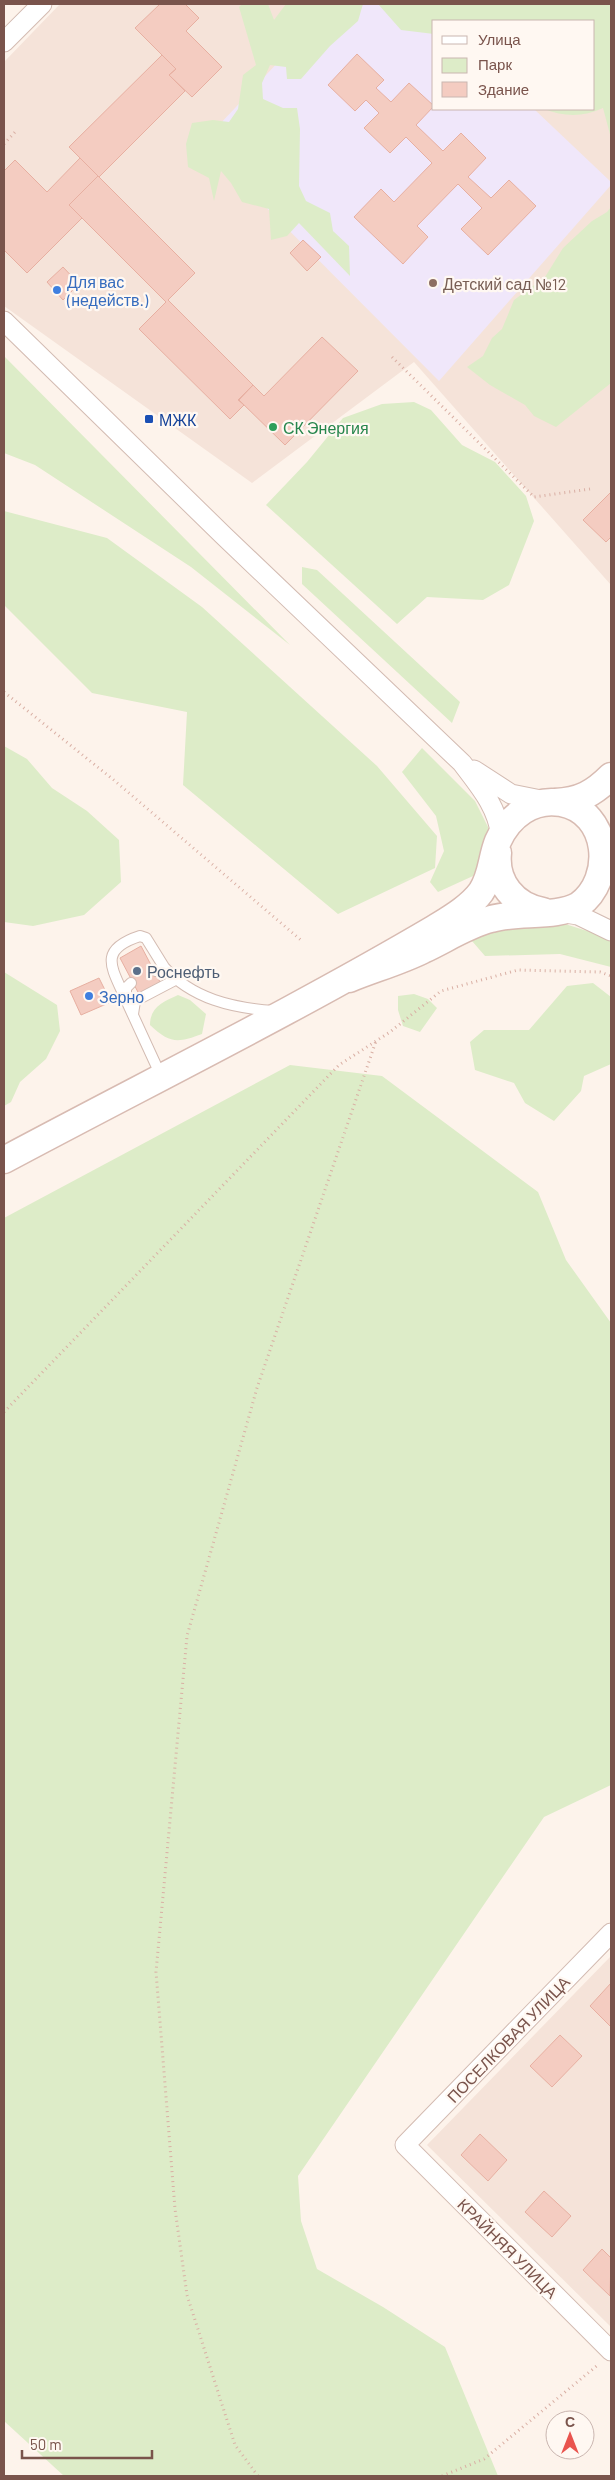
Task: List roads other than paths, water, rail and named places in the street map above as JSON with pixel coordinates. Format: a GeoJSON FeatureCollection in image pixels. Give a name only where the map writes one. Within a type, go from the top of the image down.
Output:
{"type":"FeatureCollection","features":[{"type":"Feature","properties":{"kind":"main road"},"geometry":{"type":"LineString","coordinates":[[4,1160],[161,1076],[288,1012],[452,918],[471,902],[488,879],[501,836],[510,822],[522,812],[536,805],[586,797],[596,791],[611,776]]}},
{"type":"Feature","properties":{"kind":"main road"},"geometry":{"type":"LineString","coordinates":[[348,979],[420,952],[489,919],[519,913],[551,912],[570,909],[587,899],[604,875],[607,837],[579,810],[552,803]]}},
{"type":"Feature","properties":{"kind":"main road"},"geometry":{"type":"LineString","coordinates":[[501,836],[497,862],[504,884],[513,897],[526,906],[551,912]]}},
{"type":"Feature","properties":{"kind":"street"},"geometry":{"type":"LineString","coordinates":[[4,42],[42,4]]}},
{"type":"Feature","properties":{"kind":"street"},"geometry":{"type":"LineString","coordinates":[[4,321],[224,536],[462,763],[492,804],[499,818],[501,836]]}},
{"type":"Feature","properties":{"kind":"street"},"geometry":{"type":"LineString","coordinates":[[462,763],[511,794],[552,803]]}},
{"type":"Feature","properties":{"kind":"street"},"geometry":{"type":"LineString","coordinates":[[607,837],[611,887]]}},
{"type":"Feature","properties":{"kind":"street"},"geometry":{"type":"LineString","coordinates":[[551,912],[578,915],[611,931]]}},
{"type":"Feature","properties":{"kind":"street","name":"ПОСЕЛКОВАЯ УЛИЦА"},"geometry":{"type":"LineString","coordinates":[[405,2145],[611,1933]]}},
{"type":"Feature","properties":{"kind":"street","name":"КРАЙНЯЯ УЛИЦА"},"geometry":{"type":"LineString","coordinates":[[405,2145],[608,2355]]}},
{"type":"Feature","properties":{"kind":"lane"},"geometry":{"type":"LineString","coordinates":[[161,1076],[121,989],[122,972],[110,958],[118,946],[140,936],[151,942],[155,959],[175,980],[223,1004],[242,1009],[288,1012]]}},
{"type":"Feature","properties":{"kind":"lane"},"geometry":{"type":"LineString","coordinates":[[133,1014],[135,1001],[175,980]]}},
{"type":"Feature","properties":{"kind":"lane"},"geometry":{"type":"LineString","coordinates":[[126,1000],[126,990],[131,983]]}},
{"type":"Feature","properties":{"kind":"place","name":"Детский сад №12"},"geometry":{"type":"Point","coordinates":[433,283]}},
{"type":"Feature","properties":{"kind":"place","name":"Для вас (недейств.)"},"geometry":{"type":"Point","coordinates":[57,290]}},
{"type":"Feature","properties":{"kind":"place","name":"МЖК"},"geometry":{"type":"Point","coordinates":[149,419]}},
{"type":"Feature","properties":{"kind":"place","name":"СК Энергия"},"geometry":{"type":"Point","coordinates":[273,427]}},
{"type":"Feature","properties":{"kind":"place","name":"Роснефть"},"geometry":{"type":"Point","coordinates":[137,971]}},
{"type":"Feature","properties":{"kind":"place","name":"Зерно"},"geometry":{"type":"Point","coordinates":[89,996]}}]}
